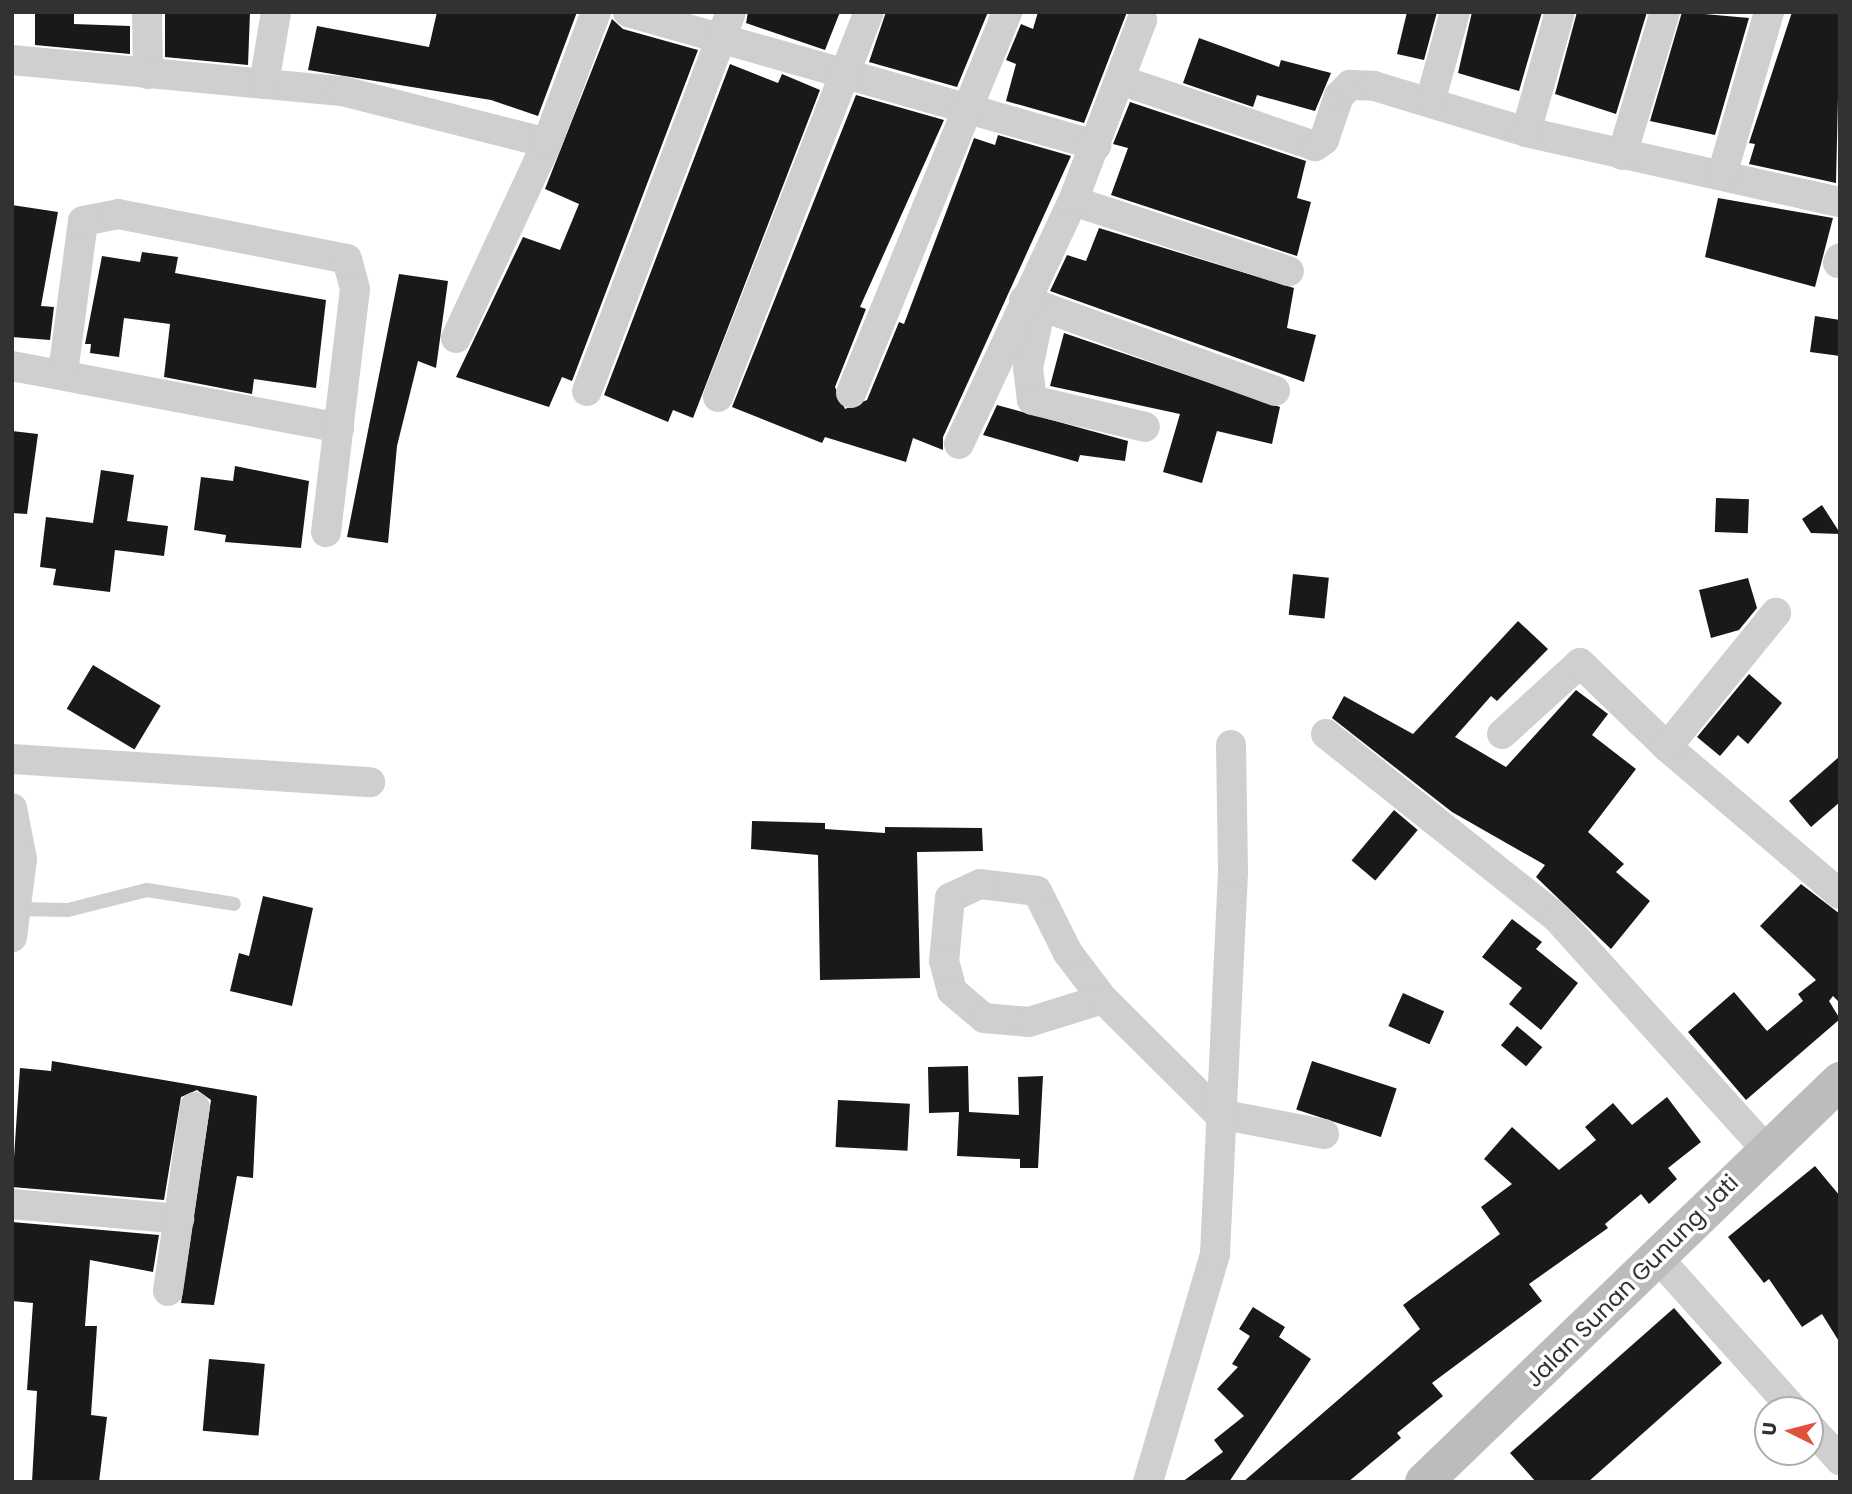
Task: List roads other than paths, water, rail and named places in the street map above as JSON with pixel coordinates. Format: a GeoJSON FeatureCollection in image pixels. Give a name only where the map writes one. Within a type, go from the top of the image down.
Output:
{"type":"FeatureCollection","features":[{"type":"Feature","properties":{"kind":"street"},"geometry":{"type":"LineString","coordinates":[[146,12],[148,74]]}},
{"type":"Feature","properties":{"kind":"street"},"geometry":{"type":"LineString","coordinates":[[264,84],[276,12]]}},
{"type":"Feature","properties":{"kind":"street"},"geometry":{"type":"LineString","coordinates":[[456,338],[547,143],[596,12]]}},
{"type":"Feature","properties":{"kind":"street"},"geometry":{"type":"LineString","coordinates":[[628,12],[726,25],[844,73],[1096,145]]}},
{"type":"Feature","properties":{"kind":"street"},"geometry":{"type":"LineString","coordinates":[[718,397],[869,12]]}},
{"type":"Feature","properties":{"kind":"street"},"geometry":{"type":"LineString","coordinates":[[851,393],[1007,12]]}},
{"type":"Feature","properties":{"kind":"street"},"geometry":{"type":"LineString","coordinates":[[1430,102],[1455,12]]}},
{"type":"Feature","properties":{"kind":"street"},"geometry":{"type":"LineString","coordinates":[[1526,132],[1560,12]]}},
{"type":"Feature","properties":{"kind":"street"},"geometry":{"type":"LineString","coordinates":[[1622,155],[1665,12]]}},
{"type":"Feature","properties":{"kind":"street"},"geometry":{"type":"LineString","coordinates":[[1722,175],[1769,12]]}},
{"type":"Feature","properties":{"kind":"street"},"geometry":{"type":"LineString","coordinates":[[959,444],[1033,303],[1123,81],[1142,20]]}},
{"type":"Feature","properties":{"kind":"street"},"geometry":{"type":"LineString","coordinates":[[587,391],[726,25]]}},
{"type":"Feature","properties":{"kind":"street"},"geometry":{"type":"LineString","coordinates":[[13,51],[148,74],[342,91],[547,143]]}},
{"type":"Feature","properties":{"kind":"street"},"geometry":{"type":"LineString","coordinates":[[1123,81],[1304,145],[1324,140],[1339,96],[1350,85],[1430,102],[1526,132],[1622,155],[1840,202]]}},
{"type":"Feature","properties":{"kind":"street"},"geometry":{"type":"LineString","coordinates":[[1073,201],[1289,271]]}},
{"type":"Feature","properties":{"kind":"street"},"geometry":{"type":"LineString","coordinates":[[64,373],[83,221],[118,214],[347,259],[355,289],[326,531]]}},
{"type":"Feature","properties":{"kind":"street"},"geometry":{"type":"LineString","coordinates":[[1033,303],[1275,391]]}},
{"type":"Feature","properties":{"kind":"street"},"geometry":{"type":"LineString","coordinates":[[1033,303],[1028,368],[1032,400],[1145,428]]}},
{"type":"Feature","properties":{"kind":"street"},"geometry":{"type":"LineString","coordinates":[[12,366],[64,373],[339,428]]}},
{"type":"Feature","properties":{"kind":"street"},"geometry":{"type":"LineString","coordinates":[[1667,747],[1776,613]]}},
{"type":"Feature","properties":{"kind":"street"},"geometry":{"type":"LineString","coordinates":[[1502,734],[1580,663],[1667,747],[1840,894]]}},
{"type":"Feature","properties":{"kind":"street"},"geometry":{"type":"LineString","coordinates":[[1326,734],[1557,918],[1765,1148]]}},
{"type":"Feature","properties":{"kind":"street"},"geometry":{"type":"LineString","coordinates":[[1148,1482],[1215,1254],[1219,1114],[1233,871],[1231,745]]}},
{"type":"Feature","properties":{"kind":"street"},"geometry":{"type":"LineString","coordinates":[[12,759],[370,782]]}},
{"type":"Feature","properties":{"kind":"street"},"geometry":{"type":"LineString","coordinates":[[12,808],[22,859],[14,923]]}},
{"type":"Feature","properties":{"kind":"street"},"geometry":{"type":"LineString","coordinates":[[1103,999],[1029,1022],[984,1018],[952,991],[944,961],[950,898],[980,884],[1037,891],[1068,953],[1103,999],[1219,1114],[1324,1134]]}},
{"type":"Feature","properties":{"kind":"street","name":"Jalan Sunan Gunung Jati"},"geometry":{"type":"LineString","coordinates":[[1424,1482],[1659,1259],[1765,1148],[1840,1081]]}},
{"type":"Feature","properties":{"kind":"street"},"geometry":{"type":"LineString","coordinates":[[167,1291],[195,1107]]}},
{"type":"Feature","properties":{"kind":"street"},"geometry":{"type":"LineString","coordinates":[[12,1204],[179,1219]]}},
{"type":"Feature","properties":{"kind":"street"},"geometry":{"type":"LineString","coordinates":[[1659,1259],[1781,1396]]}},
{"type":"Feature","properties":{"kind":"street"},"geometry":{"type":"LineString","coordinates":[[1824,1442],[1840,1460]]}},
{"type":"Feature","properties":{"kind":"lane"},"geometry":{"type":"LineString","coordinates":[[14,923],[147,890],[234,904]]}}]}
